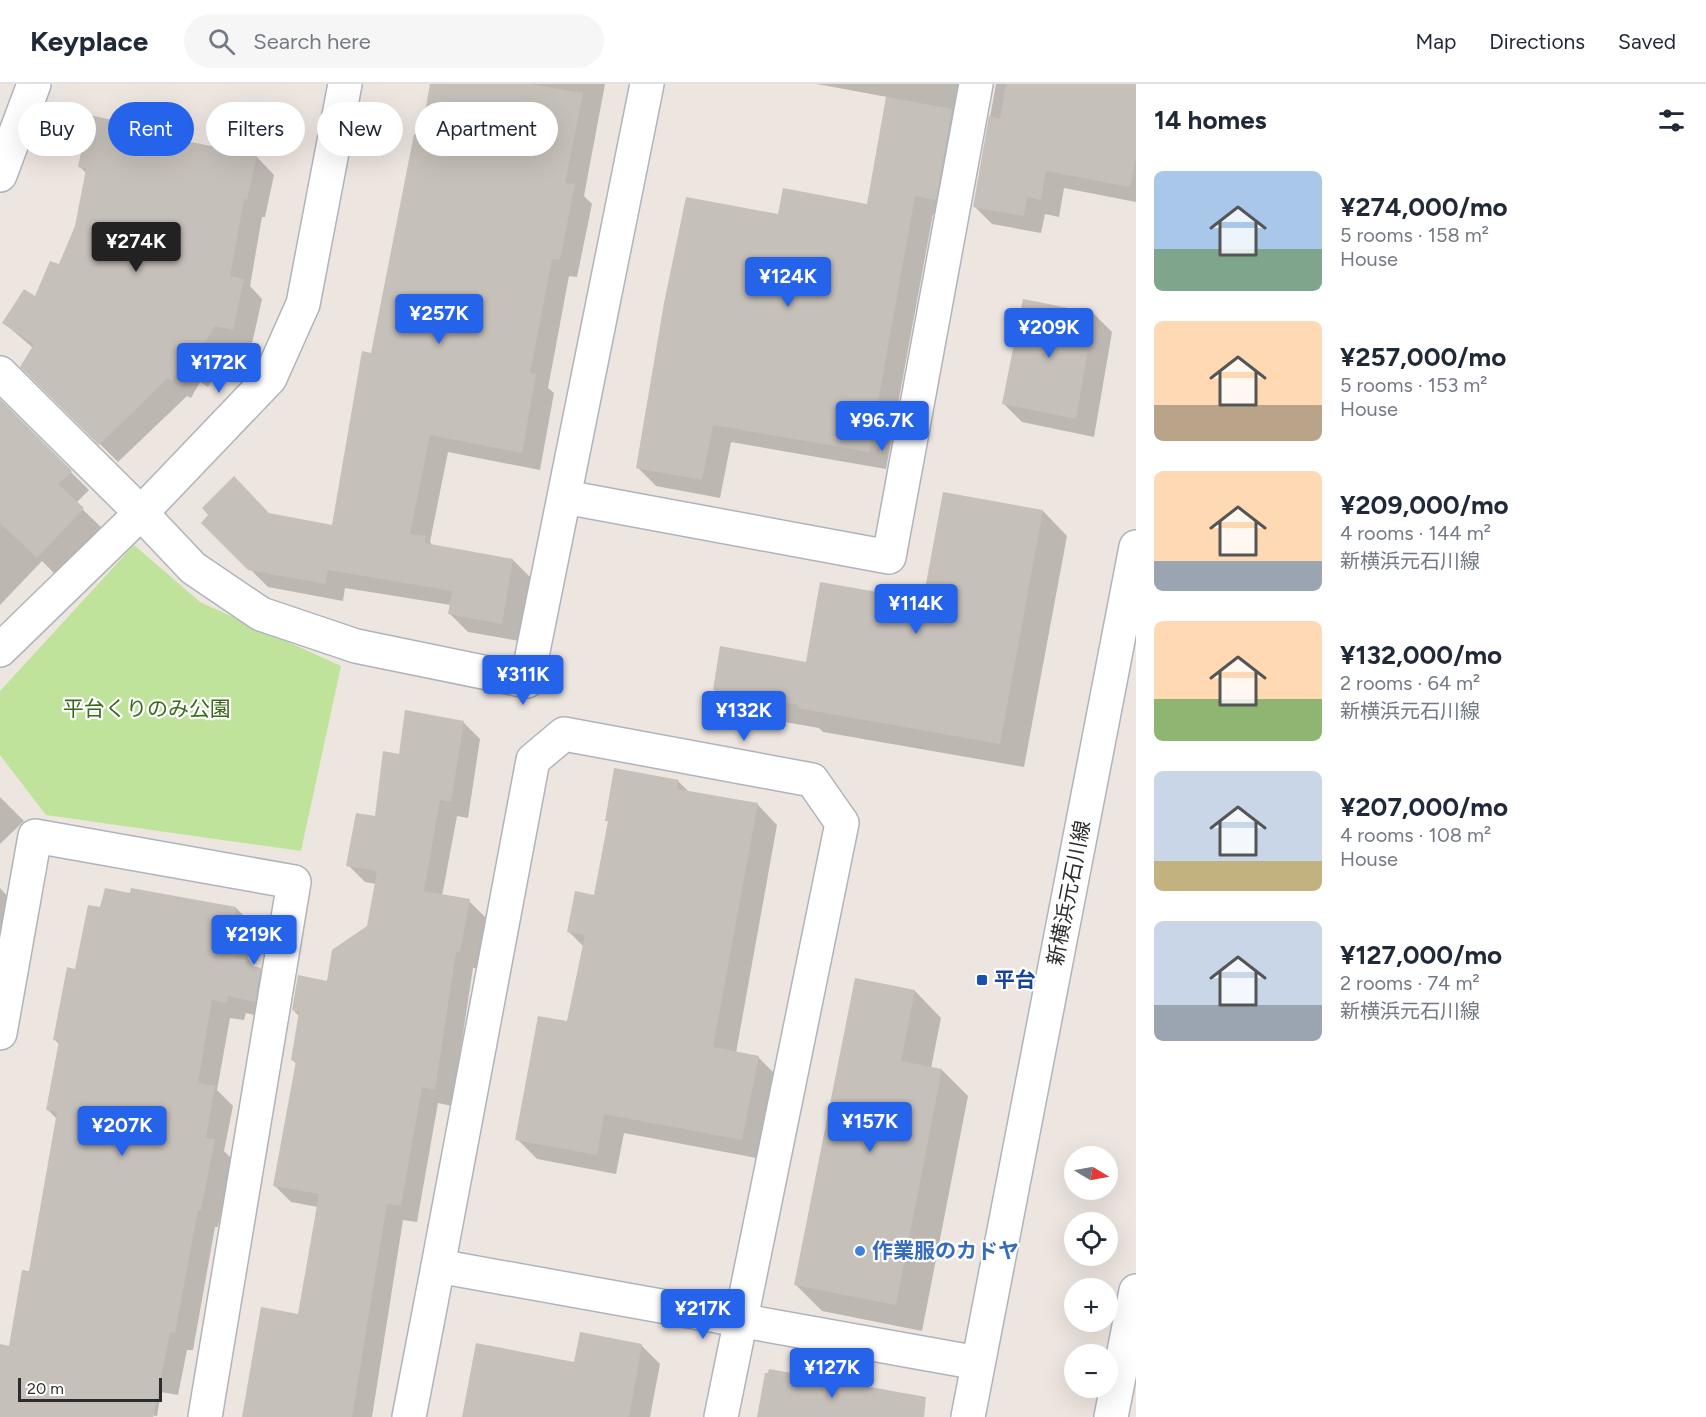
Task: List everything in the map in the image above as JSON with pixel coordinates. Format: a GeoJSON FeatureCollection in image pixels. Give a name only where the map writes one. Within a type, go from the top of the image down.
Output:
{"type":"FeatureCollection","features":[{"type":"Feature","properties":{"kind":"street"},"geometry":{"type":"LineString","coordinates":[[0,175],[34,84]]}},
{"type":"Feature","properties":{"kind":"street"},"geometry":{"type":"LineString","coordinates":[[0,650],[141,513],[270,378],[303,304],[345,84]]}},
{"type":"Feature","properties":{"kind":"street"},"geometry":{"type":"LineString","coordinates":[[0,373],[193,568],[261,614],[356,646],[527,681],[647,84]]}},
{"type":"Feature","properties":{"kind":"street"},"geometry":{"type":"LineString","coordinates":[[565,497],[888,556],[976,84]]}},
{"type":"Feature","properties":{"kind":"street","name":"新横浜元石川線"},"geometry":{"type":"LineString","coordinates":[[968,1417],[1136,547]]}},
{"type":"Feature","properties":{"kind":"street"},"geometry":{"type":"LineString","coordinates":[[409,1417],[533,760],[564,734],[812,780],[842,823],[721,1417]]}},
{"type":"Feature","properties":{"kind":"street"},"geometry":{"type":"LineString","coordinates":[[0,1034],[35,836],[294,882],[205,1417]]}},
{"type":"Feature","properties":{"kind":"street"},"geometry":{"type":"LineString","coordinates":[[438,1266],[978,1363]]}},
{"type":"Feature","properties":{"kind":"street"},"geometry":{"type":"LineString","coordinates":[[1120,1409],[1136,1292]]}},
{"type":"Feature","properties":{"kind":"green space","name":"平台くりのみ公園"},"geometry":{"type":"Polygon","coordinates":[[[134,545],[200,602],[341,666],[301,851],[46,815],[0,755],[0,691],[134,545]]]}},
{"type":"Feature","properties":{"kind":"building"},"geometry":{"type":"Polygon","coordinates":[[[430,84],[528,84],[583,93],[565,183],[575,184],[560,260],[552,259],[530,373],[536,374],[522,453],[430,435],[410,534],[426,536],[425,543],[513,559],[502,624],[448,614],[452,591],[328,570],[325,584],[248,570],[201,523],[208,515],[202,508],[234,476],[269,513],[332,525],[362,351],[371,353],[414,134],[415,156],[558,156],[558,102],[427,102],[430,84]]]}},
{"type":"Feature","properties":{"kind":"building"},"geometry":{"type":"Polygon","coordinates":[[[1006,84],[1136,84],[1136,157],[1130,187],[1046,171],[1041,200],[1027,197],[1024,216],[973,207],[989,116],[1000,119],[1006,84]]]}},
{"type":"Feature","properties":{"kind":"building"},"geometry":{"type":"Polygon","coordinates":[[[886,97],[952,109],[936,200],[915,196],[869,452],[713,425],[702,480],[636,468],[664,303],[686,197],[778,214],[783,188],[867,204],[886,97]]]}},
{"type":"Feature","properties":{"kind":"building"},"geometry":{"type":"Polygon","coordinates":[[[96,116],[108,119],[108,156],[194,156],[194,143],[206,145],[206,156],[257,156],[247,200],[244,199],[230,276],[244,279],[233,330],[215,326],[189,369],[181,365],[172,381],[168,378],[99,445],[20,367],[34,344],[2,323],[24,289],[35,296],[50,261],[59,264],[75,226],[86,169],[78,167],[80,156],[96,156],[96,116]]]}},
{"type":"Feature","properties":{"kind":"building"},"geometry":{"type":"Polygon","coordinates":[[[1023,299],[1094,313],[1076,419],[1002,404],[1023,299]]]}},
{"type":"Feature","properties":{"kind":"building"},"geometry":{"type":"Polygon","coordinates":[[[0,399],[72,471],[58,484],[84,508],[37,558],[0,523],[0,399]]]}},
{"type":"Feature","properties":{"kind":"building"},"geometry":{"type":"Polygon","coordinates":[[[943,492],[1043,510],[1000,744],[797,708],[798,705],[713,690],[720,646],[806,662],[820,582],[923,600],[943,492]]]}},
{"type":"Feature","properties":{"kind":"building"},"geometry":{"type":"Polygon","coordinates":[[[405,710],[464,721],[451,802],[440,800],[424,891],[470,899],[460,952],[456,952],[435,1090],[422,1087],[401,1206],[387,1204],[352,1417],[242,1417],[261,1307],[298,1314],[319,1194],[273,1186],[296,1061],[291,1060],[299,1012],[292,1010],[298,975],[327,981],[332,950],[367,926],[377,871],[346,866],[356,813],[375,816],[383,751],[399,754],[405,710]]]}},
{"type":"Feature","properties":{"kind":"building"},"geometry":{"type":"Polygon","coordinates":[[[614,768],[679,780],[677,789],[758,803],[713,1047],[759,1056],[742,1140],[604,1114],[597,1155],[515,1140],[538,1016],[567,1021],[585,935],[567,932],[575,891],[594,895],[608,821],[605,821],[614,768]]]}},
{"type":"Feature","properties":{"kind":"building"},"geometry":{"type":"Polygon","coordinates":[[[105,888],[130,893],[131,888],[236,907],[230,944],[238,946],[236,958],[246,960],[245,964],[261,968],[255,1002],[228,996],[227,1003],[212,1000],[198,1083],[215,1086],[206,1138],[215,1139],[201,1210],[198,1210],[175,1333],[170,1332],[153,1417],[0,1417],[0,1344],[9,1346],[22,1270],[29,1271],[57,1112],[46,1110],[59,1041],[53,1040],[67,967],[75,969],[88,905],[100,907],[105,888]]]}},
{"type":"Feature","properties":{"kind":"building"},"geometry":{"type":"Polygon","coordinates":[[[855,978],[915,990],[901,1061],[942,1069],[896,1305],[794,1285],[855,978]]]}},
{"type":"Feature","properties":{"kind":"building"},"geometry":{"type":"Polygon","coordinates":[[[580,1332],[642,1344],[629,1417],[462,1417],[476,1343],[574,1362],[580,1332]]]}},
{"type":"Feature","properties":{"kind":"building"},"geometry":{"type":"Polygon","coordinates":[[[769,1369],[926,1397],[924,1417],[757,1417],[765,1373],[768,1373],[769,1369]]]}},
{"type":"Feature","properties":{"kind":"place","name":"平台"},"geometry":{"type":"Point","coordinates":[982,980]}},
{"type":"Feature","properties":{"kind":"place","name":"作業服のカドヤ"},"geometry":{"type":"Point","coordinates":[860,1251]}}]}
